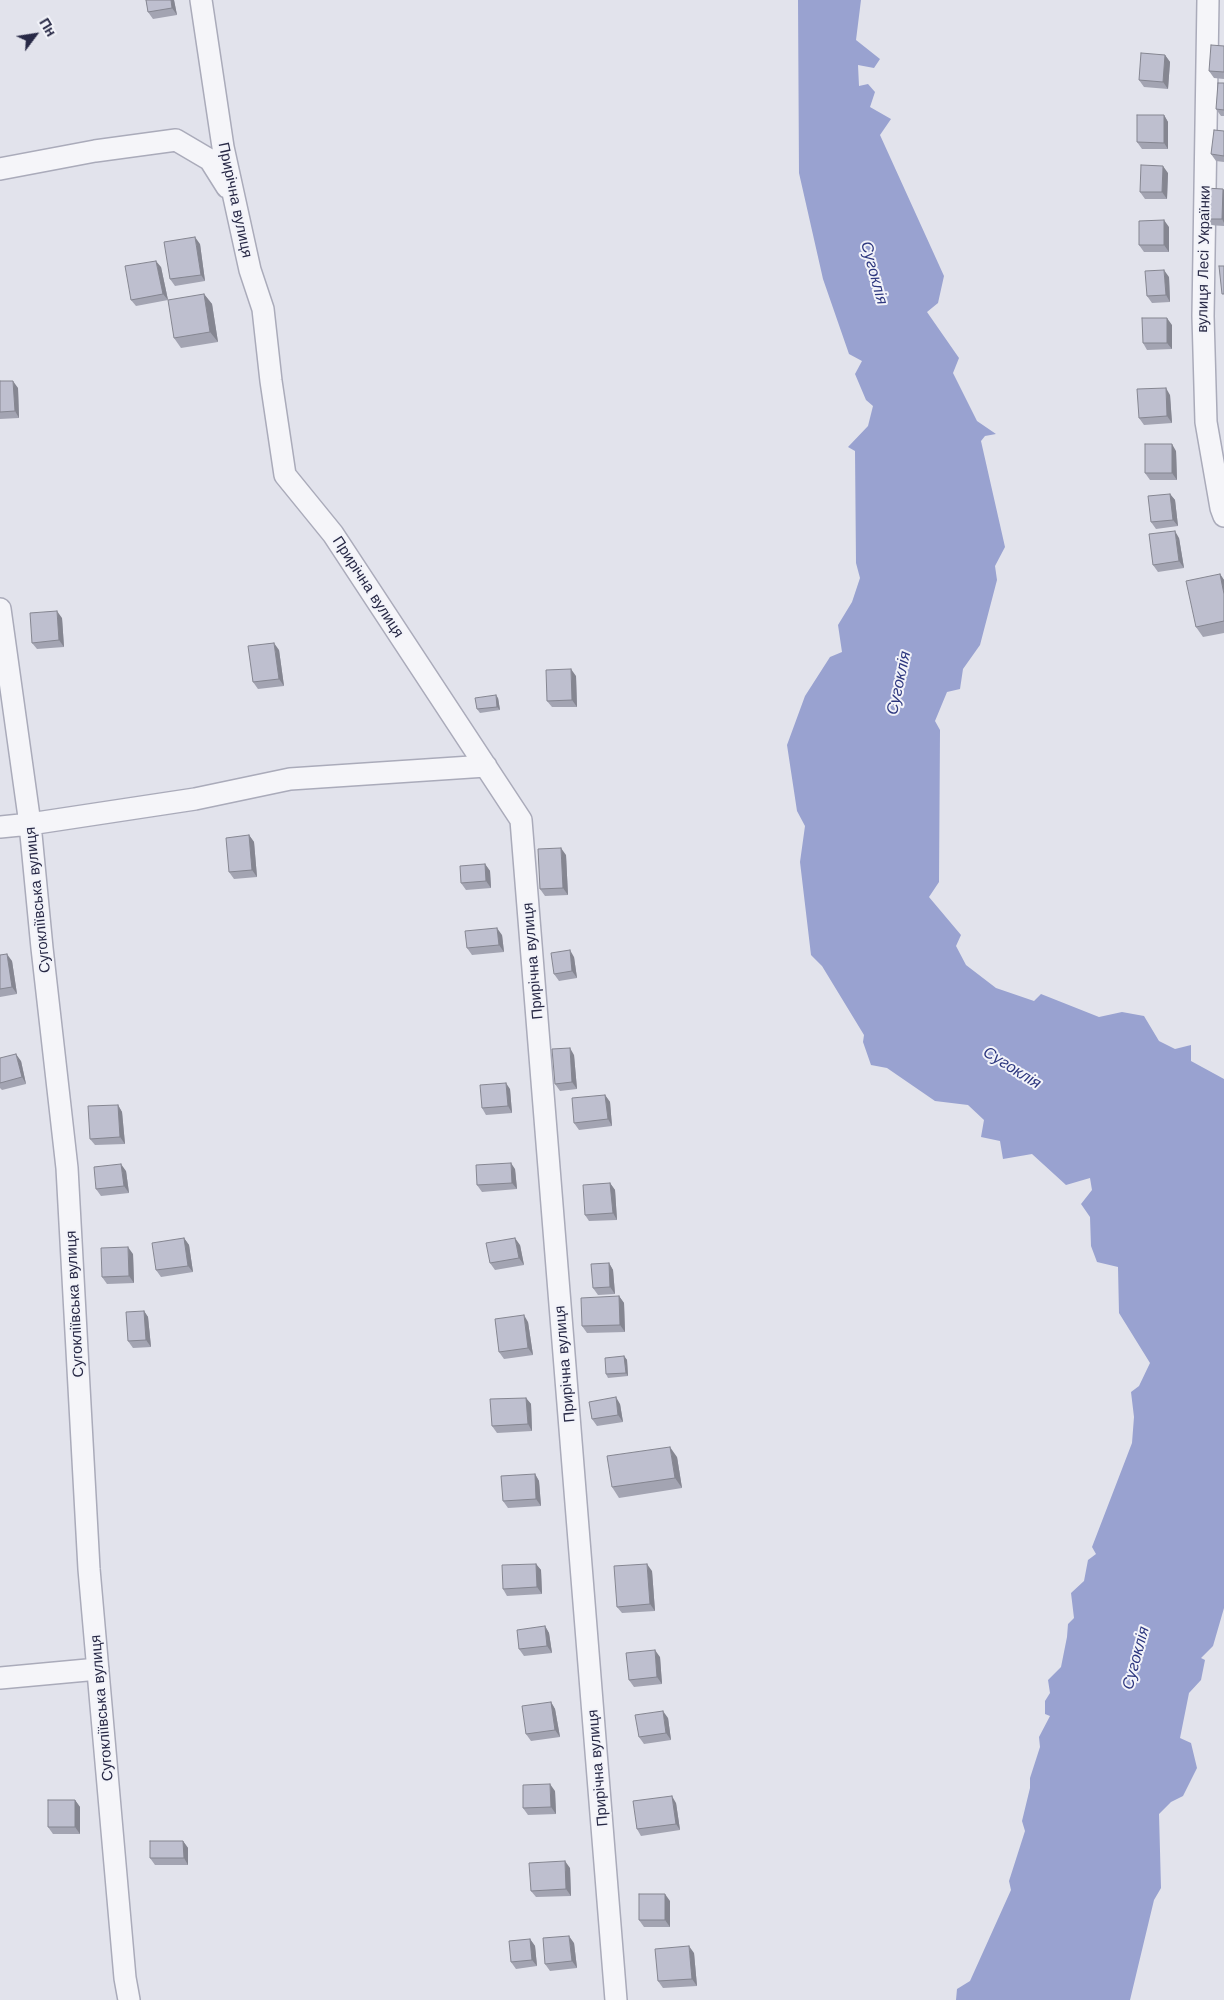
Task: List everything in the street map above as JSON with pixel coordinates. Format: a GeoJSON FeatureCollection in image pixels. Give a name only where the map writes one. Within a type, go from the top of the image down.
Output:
{"type":"FeatureCollection","features":[{"type":"Feature","properties":{"kind":"street","name":"Прирічна вулиця"},"geometry":{"type":"LineString","coordinates":[[201,0],[223,147],[250,270],[263,309],[271,382],[286,475],[333,534],[521,820],[616,2000]]}},
{"type":"Feature","properties":{"kind":"street","name":"вулиця Лесі Українки"},"geometry":{"type":"LineString","coordinates":[[1208,0],[1203,316],[1206,422],[1224,516]]}},
{"type":"Feature","properties":{"kind":"street"},"geometry":{"type":"LineString","coordinates":[[0,170],[95,151],[176,140],[210,160],[234,198]]}},
{"type":"Feature","properties":{"kind":"street","name":"Сугокліївська вулиця"},"geometry":{"type":"LineString","coordinates":[[0,609],[30,824],[67,1168],[89,1569],[129,2000]]}},
{"type":"Feature","properties":{"kind":"street"},"geometry":{"type":"LineString","coordinates":[[0,827],[195,799],[290,779],[486,766]]}},
{"type":"Feature","properties":{"kind":"street"},"geometry":{"type":"LineString","coordinates":[[0,1678],[98,1669]]}},
{"type":"Feature","properties":{"kind":"water","name":"Сугоклія"},"geometry":{"type":"Polygon","coordinates":[[[798,0],[861,0],[856,40],[880,59],[874,68],[858,65],[859,86],[868,84],[875,92],[870,107],[891,119],[880,135],[944,276],[938,303],[927,312],[959,358],[953,373],[977,421],[996,434],[985,436],[981,441],[1005,547],[995,566],[997,580],[980,645],[963,669],[960,689],[947,692],[935,721],[940,730],[939,882],[929,897],[961,935],[956,946],[966,965],[996,988],[1034,1001],[1041,994],[1099,1017],[1122,1012],[1144,1016],[1159,1041],[1175,1049],[1191,1045],[1191,1061],[1224,1079],[1224,1608],[1213,1646],[1201,1658],[1205,1660],[1201,1680],[1189,1693],[1180,1738],[1191,1743],[1197,1768],[1183,1796],[1171,1802],[1159,1814],[1161,1888],[1154,1900],[1130,2000],[956,2000],[957,1989],[970,1981],[1011,1890],[1009,1881],[1025,1831],[1022,1821],[1030,1788],[1030,1778],[1040,1747],[1039,1737],[1050,1716],[1045,1714],[1045,1701],[1050,1693],[1048,1680],[1061,1667],[1068,1624],[1074,1618],[1071,1593],[1084,1581],[1088,1560],[1096,1554],[1092,1547],[1132,1443],[1134,1417],[1131,1392],[1139,1386],[1150,1363],[1119,1313],[1118,1267],[1097,1262],[1091,1246],[1090,1217],[1081,1204],[1092,1190],[1090,1178],[1066,1185],[1032,1154],[1003,1159],[1000,1141],[981,1137],[984,1120],[968,1105],[935,1101],[887,1068],[871,1065],[863,1042],[864,1035],[822,966],[811,955],[800,862],[805,826],[797,811],[787,745],[805,696],[830,657],[842,652],[838,625],[852,602],[860,578],[856,563],[855,451],[848,447],[868,426],[873,406],[866,400],[855,374],[862,361],[849,354],[823,279],[799,173],[798,0]]]}},
{"type":"Feature","properties":{"kind":"building"},"geometry":{"type":"Polygon","coordinates":[[[146,0],[171,0],[172,8],[148,12],[146,0]]]}},
{"type":"Feature","properties":{"kind":"building"},"geometry":{"type":"Polygon","coordinates":[[[1211,45],[1224,46],[1224,72],[1209,71],[1211,45]]]}},
{"type":"Feature","properties":{"kind":"building"},"geometry":{"type":"Polygon","coordinates":[[[1141,53],[1165,55],[1163,82],[1139,80],[1141,53]]]}},
{"type":"Feature","properties":{"kind":"building"},"geometry":{"type":"Polygon","coordinates":[[[1218,83],[1224,83],[1224,110],[1216,109],[1218,83]]]}},
{"type":"Feature","properties":{"kind":"building"},"geometry":{"type":"Polygon","coordinates":[[[1137,115],[1164,115],[1164,143],[1137,142],[1137,115]]]}},
{"type":"Feature","properties":{"kind":"building"},"geometry":{"type":"Polygon","coordinates":[[[1214,130],[1224,131],[1224,156],[1211,154],[1214,130]]]}},
{"type":"Feature","properties":{"kind":"building"},"geometry":{"type":"Polygon","coordinates":[[[1141,165],[1163,166],[1162,192],[1140,192],[1141,165]]]}},
{"type":"Feature","properties":{"kind":"building"},"geometry":{"type":"Polygon","coordinates":[[[1205,188],[1223,189],[1222,219],[1204,219],[1205,188]]]}},
{"type":"Feature","properties":{"kind":"building"},"geometry":{"type":"Polygon","coordinates":[[[1164,220],[1164,245],[1139,245],[1139,221],[1164,220]]]}},
{"type":"Feature","properties":{"kind":"building"},"geometry":{"type":"Polygon","coordinates":[[[195,237],[201,275],[170,279],[164,242],[195,237]]]}},
{"type":"Feature","properties":{"kind":"building"},"geometry":{"type":"Polygon","coordinates":[[[156,261],[163,294],[131,300],[125,266],[156,261]]]}},
{"type":"Feature","properties":{"kind":"building"},"geometry":{"type":"Polygon","coordinates":[[[1219,266],[1224,266],[1224,294],[1222,294],[1219,266]]]}},
{"type":"Feature","properties":{"kind":"building"},"geometry":{"type":"Polygon","coordinates":[[[1164,270],[1166,295],[1147,296],[1145,271],[1164,270]]]}},
{"type":"Feature","properties":{"kind":"building"},"geometry":{"type":"Polygon","coordinates":[[[204,294],[210,332],[174,338],[168,300],[204,294]]]}},
{"type":"Feature","properties":{"kind":"building"},"geometry":{"type":"Polygon","coordinates":[[[1142,318],[1167,318],[1167,343],[1143,343],[1142,318]]]}},
{"type":"Feature","properties":{"kind":"building"},"geometry":{"type":"Polygon","coordinates":[[[0,381],[13,381],[15,411],[0,412],[0,381]]]}},
{"type":"Feature","properties":{"kind":"building"},"geometry":{"type":"Polygon","coordinates":[[[1166,388],[1167,416],[1139,418],[1137,389],[1166,388]]]}},
{"type":"Feature","properties":{"kind":"building"},"geometry":{"type":"Polygon","coordinates":[[[1145,444],[1172,444],[1172,473],[1145,473],[1145,444]]]}},
{"type":"Feature","properties":{"kind":"building"},"geometry":{"type":"Polygon","coordinates":[[[1170,494],[1173,520],[1151,522],[1148,496],[1170,494]]]}},
{"type":"Feature","properties":{"kind":"building"},"geometry":{"type":"Polygon","coordinates":[[[1175,531],[1179,561],[1153,565],[1149,534],[1175,531]]]}},
{"type":"Feature","properties":{"kind":"building"},"geometry":{"type":"Polygon","coordinates":[[[1220,574],[1224,594],[1224,621],[1196,627],[1186,581],[1220,574]]]}},
{"type":"Feature","properties":{"kind":"building"},"geometry":{"type":"Polygon","coordinates":[[[57,611],[59,640],[32,643],[30,613],[57,611]]]}},
{"type":"Feature","properties":{"kind":"building"},"geometry":{"type":"Polygon","coordinates":[[[274,643],[279,679],[253,682],[248,646],[274,643]]]}},
{"type":"Feature","properties":{"kind":"building"},"geometry":{"type":"Polygon","coordinates":[[[571,669],[572,700],[547,701],[546,670],[571,669]]]}},
{"type":"Feature","properties":{"kind":"building"},"geometry":{"type":"Polygon","coordinates":[[[496,695],[497,707],[477,709],[475,698],[496,695]]]}},
{"type":"Feature","properties":{"kind":"building"},"geometry":{"type":"Polygon","coordinates":[[[249,835],[252,870],[229,872],[226,838],[249,835]]]}},
{"type":"Feature","properties":{"kind":"building"},"geometry":{"type":"Polygon","coordinates":[[[561,848],[563,888],[540,889],[538,849],[561,848]]]}},
{"type":"Feature","properties":{"kind":"building"},"geometry":{"type":"Polygon","coordinates":[[[485,864],[486,881],[461,883],[460,866],[485,864]]]}},
{"type":"Feature","properties":{"kind":"building"},"geometry":{"type":"Polygon","coordinates":[[[497,928],[499,945],[467,948],[465,931],[497,928]]]}},
{"type":"Feature","properties":{"kind":"building"},"geometry":{"type":"Polygon","coordinates":[[[570,950],[572,971],[554,974],[551,953],[570,950]]]}},
{"type":"Feature","properties":{"kind":"building"},"geometry":{"type":"Polygon","coordinates":[[[7,954],[12,987],[0,989],[0,955],[7,954]]]}},
{"type":"Feature","properties":{"kind":"building"},"geometry":{"type":"Polygon","coordinates":[[[570,1048],[572,1082],[555,1084],[552,1049],[570,1048]]]}},
{"type":"Feature","properties":{"kind":"building"},"geometry":{"type":"Polygon","coordinates":[[[16,1054],[22,1077],[0,1083],[0,1058],[16,1054]]]}},
{"type":"Feature","properties":{"kind":"building"},"geometry":{"type":"Polygon","coordinates":[[[506,1083],[508,1106],[482,1108],[480,1085],[506,1083]]]}},
{"type":"Feature","properties":{"kind":"building"},"geometry":{"type":"Polygon","coordinates":[[[605,1095],[608,1119],[574,1123],[572,1098],[605,1095]]]}},
{"type":"Feature","properties":{"kind":"building"},"geometry":{"type":"Polygon","coordinates":[[[118,1105],[120,1137],[90,1139],[88,1106],[118,1105]]]}},
{"type":"Feature","properties":{"kind":"building"},"geometry":{"type":"Polygon","coordinates":[[[511,1163],[512,1183],[477,1185],[476,1165],[511,1163]]]}},
{"type":"Feature","properties":{"kind":"building"},"geometry":{"type":"Polygon","coordinates":[[[121,1164],[124,1186],[96,1189],[94,1167],[121,1164]]]}},
{"type":"Feature","properties":{"kind":"building"},"geometry":{"type":"Polygon","coordinates":[[[610,1183],[613,1213],[585,1215],[583,1185],[610,1183]]]}},
{"type":"Feature","properties":{"kind":"building"},"geometry":{"type":"Polygon","coordinates":[[[184,1238],[188,1266],[156,1270],[152,1243],[184,1238]]]}},
{"type":"Feature","properties":{"kind":"building"},"geometry":{"type":"Polygon","coordinates":[[[515,1238],[519,1258],[490,1263],[486,1243],[515,1238]]]}},
{"type":"Feature","properties":{"kind":"building"},"geometry":{"type":"Polygon","coordinates":[[[128,1247],[129,1276],[102,1277],[101,1248],[128,1247]]]}},
{"type":"Feature","properties":{"kind":"building"},"geometry":{"type":"Polygon","coordinates":[[[609,1263],[610,1287],[593,1288],[591,1264],[609,1263]]]}},
{"type":"Feature","properties":{"kind":"building"},"geometry":{"type":"Polygon","coordinates":[[[619,1296],[620,1325],[582,1326],[581,1298],[619,1296]]]}},
{"type":"Feature","properties":{"kind":"building"},"geometry":{"type":"Polygon","coordinates":[[[144,1311],[146,1340],[128,1341],[126,1312],[144,1311]]]}},
{"type":"Feature","properties":{"kind":"building"},"geometry":{"type":"Polygon","coordinates":[[[524,1315],[528,1348],[499,1352],[495,1319],[524,1315]]]}},
{"type":"Feature","properties":{"kind":"building"},"geometry":{"type":"Polygon","coordinates":[[[624,1356],[626,1373],[606,1374],[605,1358],[624,1356]]]}},
{"type":"Feature","properties":{"kind":"building"},"geometry":{"type":"Polygon","coordinates":[[[616,1397],[618,1415],[592,1419],[589,1402],[616,1397]]]}},
{"type":"Feature","properties":{"kind":"building"},"geometry":{"type":"Polygon","coordinates":[[[526,1398],[528,1424],[492,1426],[490,1399],[526,1398]]]}},
{"type":"Feature","properties":{"kind":"building"},"geometry":{"type":"Polygon","coordinates":[[[670,1447],[675,1478],[612,1487],[607,1456],[670,1447]]]}},
{"type":"Feature","properties":{"kind":"building"},"geometry":{"type":"Polygon","coordinates":[[[535,1474],[536,1499],[503,1501],[501,1476],[535,1474]]]}},
{"type":"Feature","properties":{"kind":"building"},"geometry":{"type":"Polygon","coordinates":[[[536,1564],[537,1587],[503,1589],[502,1565],[536,1564]]]}},
{"type":"Feature","properties":{"kind":"building"},"geometry":{"type":"Polygon","coordinates":[[[647,1564],[650,1604],[617,1607],[614,1566],[647,1564]]]}},
{"type":"Feature","properties":{"kind":"building"},"geometry":{"type":"Polygon","coordinates":[[[545,1626],[547,1646],[519,1649],[517,1630],[545,1626]]]}},
{"type":"Feature","properties":{"kind":"building"},"geometry":{"type":"Polygon","coordinates":[[[655,1650],[657,1677],[629,1680],[626,1653],[655,1650]]]}},
{"type":"Feature","properties":{"kind":"building"},"geometry":{"type":"Polygon","coordinates":[[[551,1702],[555,1730],[526,1734],[522,1706],[551,1702]]]}},
{"type":"Feature","properties":{"kind":"building"},"geometry":{"type":"Polygon","coordinates":[[[663,1711],[666,1733],[639,1737],[635,1715],[663,1711]]]}},
{"type":"Feature","properties":{"kind":"building"},"geometry":{"type":"Polygon","coordinates":[[[550,1784],[551,1807],[523,1808],[523,1785],[550,1784]]]}},
{"type":"Feature","properties":{"kind":"building"},"geometry":{"type":"Polygon","coordinates":[[[672,1796],[676,1824],[637,1829],[633,1801],[672,1796]]]}},
{"type":"Feature","properties":{"kind":"building"},"geometry":{"type":"Polygon","coordinates":[[[48,1800],[75,1800],[75,1827],[48,1827],[48,1800]]]}},
{"type":"Feature","properties":{"kind":"building"},"geometry":{"type":"Polygon","coordinates":[[[150,1841],[183,1841],[184,1858],[150,1858],[150,1841]]]}},
{"type":"Feature","properties":{"kind":"building"},"geometry":{"type":"Polygon","coordinates":[[[565,1861],[566,1889],[531,1891],[529,1863],[565,1861]]]}},
{"type":"Feature","properties":{"kind":"building"},"geometry":{"type":"Polygon","coordinates":[[[639,1894],[665,1894],[665,1920],[639,1920],[639,1894]]]}},
{"type":"Feature","properties":{"kind":"building"},"geometry":{"type":"Polygon","coordinates":[[[569,1936],[572,1961],[545,1964],[543,1938],[569,1936]]]}},
{"type":"Feature","properties":{"kind":"building"},"geometry":{"type":"Polygon","coordinates":[[[530,1939],[532,1960],[511,1962],[509,1941],[530,1939]]]}},
{"type":"Feature","properties":{"kind":"building"},"geometry":{"type":"Polygon","coordinates":[[[689,1946],[692,1979],[658,1981],[655,1949],[689,1946]]]}}]}
